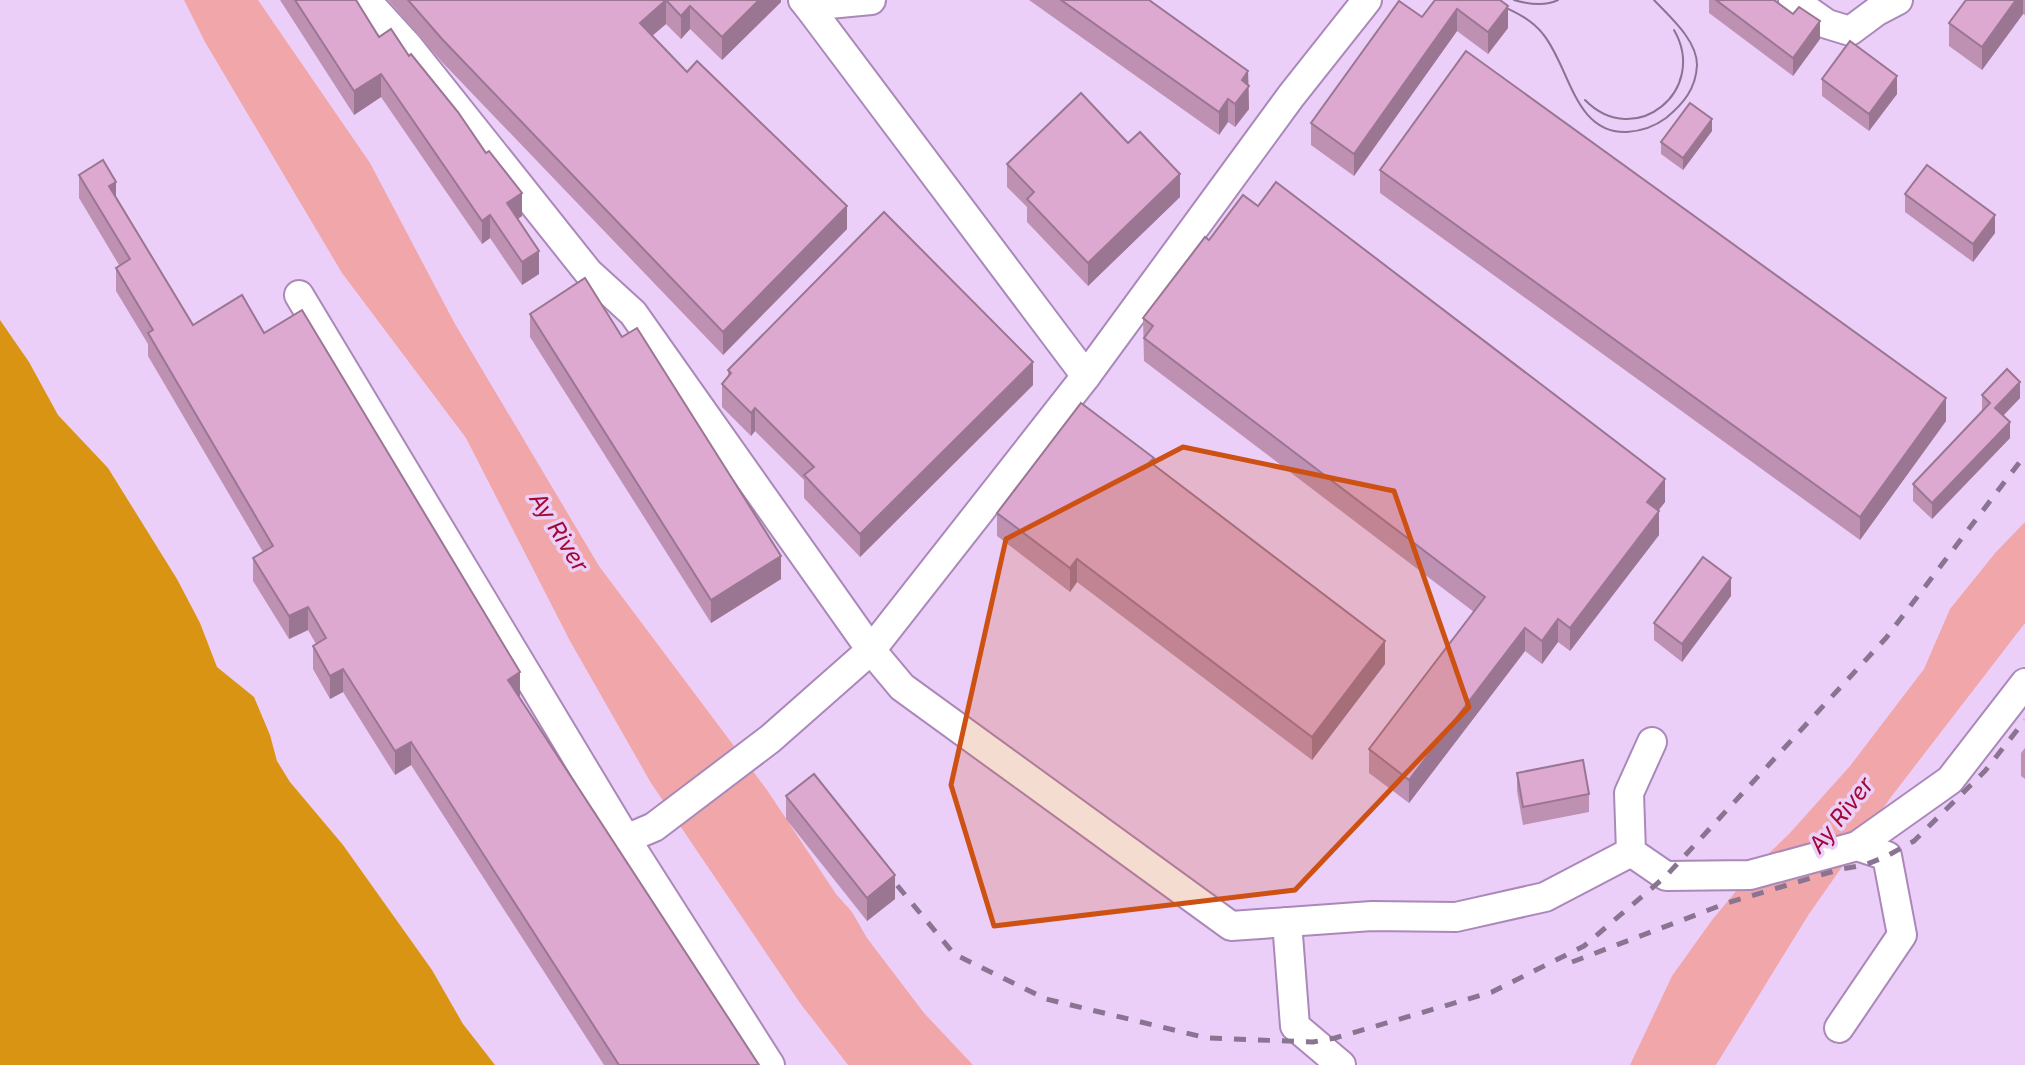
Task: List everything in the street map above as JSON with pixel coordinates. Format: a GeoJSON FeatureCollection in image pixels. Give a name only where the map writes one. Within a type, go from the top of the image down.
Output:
{"type":"FeatureCollection","features":[{"type":"Feature","properties":{"kind":"lane"},"geometry":{"type":"LineString","coordinates":[[366,0],[408,46],[588,272],[633,313],[872,650],[902,687],[1231,926],[1372,916],[1456,917],[1545,897],[1631,852]]}},
{"type":"Feature","properties":{"kind":"lane"},"geometry":{"type":"LineString","coordinates":[[806,3],[871,0]]}},
{"type":"Feature","properties":{"kind":"lane"},"geometry":{"type":"LineString","coordinates":[[626,839],[654,827],[770,739],[872,650],[1086,376],[1291,96],[1367,0]]}},
{"type":"Feature","properties":{"kind":"lane"},"geometry":{"type":"LineString","coordinates":[[1793,0],[1827,24],[1850,31],[1877,11],[1898,0]]}},
{"type":"Feature","properties":{"kind":"lane"},"geometry":{"type":"LineString","coordinates":[[806,3],[1086,376]]}},
{"type":"Feature","properties":{"kind":"lane"},"geometry":{"type":"LineString","coordinates":[[299,295],[626,839],[770,1065]]}},
{"type":"Feature","properties":{"kind":"lane"},"geometry":{"type":"LineString","coordinates":[[1631,852],[1666,876],[1749,875],[1857,846],[1950,780],[2025,683]]}},
{"type":"Feature","properties":{"kind":"lane"},"geometry":{"type":"LineString","coordinates":[[1631,852],[1629,793],[1652,742]]}},
{"type":"Feature","properties":{"kind":"lane"},"geometry":{"type":"LineString","coordinates":[[1839,1028],[1902,935],[1887,856],[1857,846]]}},
{"type":"Feature","properties":{"kind":"lane"},"geometry":{"type":"LineString","coordinates":[[1287,922],[1295,1026],[1341,1065]]}},
{"type":"Feature","properties":{"kind":"highlighted area"},"geometry":{"type":"Polygon","coordinates":[[[1183,447],[1394,491],[1469,707],[1295,890],[994,926],[951,785],[1006,539],[1183,447]]]}},
{"type":"Feature","properties":{"kind":"shaded area"},"geometry":{"type":"Polygon","coordinates":[[[0,320],[29,362],[58,415],[108,468],[177,579],[200,623],[217,667],[254,697],[270,735],[277,761],[290,782],[343,845],[432,970],[463,1024],[495,1065],[0,1065],[0,320]]]}},
{"type":"Feature","properties":{"kind":"water","name":"Ay River"},"geometry":{"type":"Polygon","coordinates":[[[184,0],[258,0],[370,163],[455,324],[599,566],[767,790],[836,894],[852,912],[867,938],[924,1013],[973,1065],[848,1065],[800,1003],[651,783],[570,641],[466,438],[342,273],[205,42],[184,0]]]}},
{"type":"Feature","properties":{"kind":"water","name":"Ay River"},"geometry":{"type":"Polygon","coordinates":[[[2025,522],[2025,623],[1891,797],[1809,914],[1716,1065],[1630,1065],[1672,976],[1712,920],[1762,860],[1850,766],[1924,669],[1950,609],[1996,552],[2025,522]]]}},
{"type":"Feature","properties":{"kind":"building"},"geometry":{"type":"Polygon","coordinates":[[[295,0],[356,0],[379,37],[391,29],[409,56],[411,54],[458,112],[486,153],[489,151],[522,193],[507,203],[539,251],[522,262],[490,215],[482,221],[381,74],[354,91],[295,0]]]}},
{"type":"Feature","properties":{"kind":"building"},"geometry":{"type":"Polygon","coordinates":[[[408,0],[666,0],[640,23],[687,72],[697,61],[847,206],[723,332],[442,39],[408,0]]]}},
{"type":"Feature","properties":{"kind":"building"},"geometry":{"type":"Polygon","coordinates":[[[666,0],[759,0],[722,37],[690,6],[681,16],[666,0]]]}},
{"type":"Feature","properties":{"kind":"building"},"geometry":{"type":"Polygon","coordinates":[[[1061,0],[1149,0],[1248,71],[1242,80],[1249,86],[1235,104],[1228,99],[1219,112],[1061,0]]]}},
{"type":"Feature","properties":{"kind":"building"},"geometry":{"type":"Polygon","coordinates":[[[1435,0],[1500,0],[1508,6],[1488,32],[1457,9],[1354,154],[1311,123],[1399,1],[1422,17],[1435,0]]]}},
{"type":"Feature","properties":{"kind":"building"},"geometry":{"type":"Polygon","coordinates":[[[1716,0],[1774,0],[1793,14],[1799,7],[1820,21],[1793,58],[1716,0]]]}},
{"type":"Feature","properties":{"kind":"building"},"geometry":{"type":"Polygon","coordinates":[[[1966,0],[2016,0],[1982,47],[1949,23],[1966,0]]]}},
{"type":"Feature","properties":{"kind":"building"},"geometry":{"type":"Polygon","coordinates":[[[1850,41],[1897,76],[1869,114],[1822,79],[1850,41]]]}},
{"type":"Feature","properties":{"kind":"building"},"geometry":{"type":"Polygon","coordinates":[[[1466,51],[1946,398],[1860,517],[1380,170],[1466,51]]]}},
{"type":"Feature","properties":{"kind":"building"},"geometry":{"type":"Polygon","coordinates":[[[1081,93],[1128,143],[1140,132],[1180,174],[1088,263],[1027,199],[1034,192],[1007,164],[1081,93]]]}},
{"type":"Feature","properties":{"kind":"building"},"geometry":{"type":"Polygon","coordinates":[[[1690,103],[1712,119],[1683,158],[1661,142],[1690,103]]]}},
{"type":"Feature","properties":{"kind":"building"},"geometry":{"type":"Polygon","coordinates":[[[103,160],[116,182],[109,186],[193,325],[242,295],[264,333],[302,310],[520,672],[508,680],[759,1065],[619,1065],[411,742],[395,751],[343,669],[330,676],[313,646],[326,638],[308,607],[289,616],[253,558],[273,546],[148,333],[153,330],[116,268],[130,259],[79,175],[103,160]]]}},
{"type":"Feature","properties":{"kind":"building"},"geometry":{"type":"Polygon","coordinates":[[[1927,165],[1995,215],[1973,244],[1905,194],[1927,165]]]}},
{"type":"Feature","properties":{"kind":"building"},"geometry":{"type":"Polygon","coordinates":[[[1276,182],[1665,479],[1647,502],[1659,511],[1570,628],[1558,619],[1542,641],[1525,628],[1409,780],[1369,749],[1485,597],[1144,338],[1153,326],[1143,318],[1205,237],[1209,240],[1243,195],[1258,206],[1276,182]]]}},
{"type":"Feature","properties":{"kind":"building"},"geometry":{"type":"Polygon","coordinates":[[[884,212],[1033,362],[860,534],[804,475],[814,467],[755,408],[751,413],[722,384],[731,373],[728,370],[884,212]]]}},
{"type":"Feature","properties":{"kind":"building"},"geometry":{"type":"Polygon","coordinates":[[[585,278],[622,337],[637,328],[781,556],[711,600],[530,314],[585,278]]]}},
{"type":"Feature","properties":{"kind":"building"},"geometry":{"type":"Polygon","coordinates":[[[2007,369],[2020,382],[1995,408],[2010,422],[1932,503],[1913,484],[1990,403],[1982,395],[2007,369]]]}},
{"type":"Feature","properties":{"kind":"building"},"geometry":{"type":"Polygon","coordinates":[[[1081,403],[1154,458],[1150,462],[1385,641],[1312,737],[1077,559],[1070,568],[997,513],[1081,403]]]}},
{"type":"Feature","properties":{"kind":"building"},"geometry":{"type":"Polygon","coordinates":[[[1703,557],[1731,578],[1682,644],[1654,623],[1703,557]]]}},
{"type":"Feature","properties":{"kind":"building"},"geometry":{"type":"Polygon","coordinates":[[[1583,760],[1589,794],[1523,807],[1517,773],[1583,760]]]}},
{"type":"Feature","properties":{"kind":"building"},"geometry":{"type":"Polygon","coordinates":[[[814,774],[895,875],[867,898],[786,796],[814,774]]]}},
{"type":"Feature","properties":{"kind":"tram line"},"geometry":{"type":"LineString","coordinates":[[1490,0],[1526,18],[1538,28],[1552,48],[1584,111],[1595,122],[1609,130],[1627,132],[1648,128],[1666,118],[1688,95],[1696,74],[1696,56],[1688,38],[1654,0]]}},
{"type":"Feature","properties":{"kind":"tram line"},"geometry":{"type":"LineString","coordinates":[[1514,0],[1530,4],[1558,0]]}},
{"type":"Feature","properties":{"kind":"tram line"},"geometry":{"type":"LineString","coordinates":[[1585,100],[1605,114],[1625,119],[1644,116],[1661,107],[1674,92],[1682,73],[1682,52],[1674,30]]}},
{"type":"Feature","properties":{"kind":"railway"},"geometry":{"type":"LineString","coordinates":[[882,867],[954,954],[1046,999],[1207,1038],[1313,1042],[1492,992],[1584,946],[1666,876],[1886,638],[2025,455]]}},
{"type":"Feature","properties":{"kind":"railway"},"geometry":{"type":"LineString","coordinates":[[1572,962],[1727,903],[1841,869],[1865,865],[1887,856],[1914,841],[1985,771],[2025,720]]}}]}
